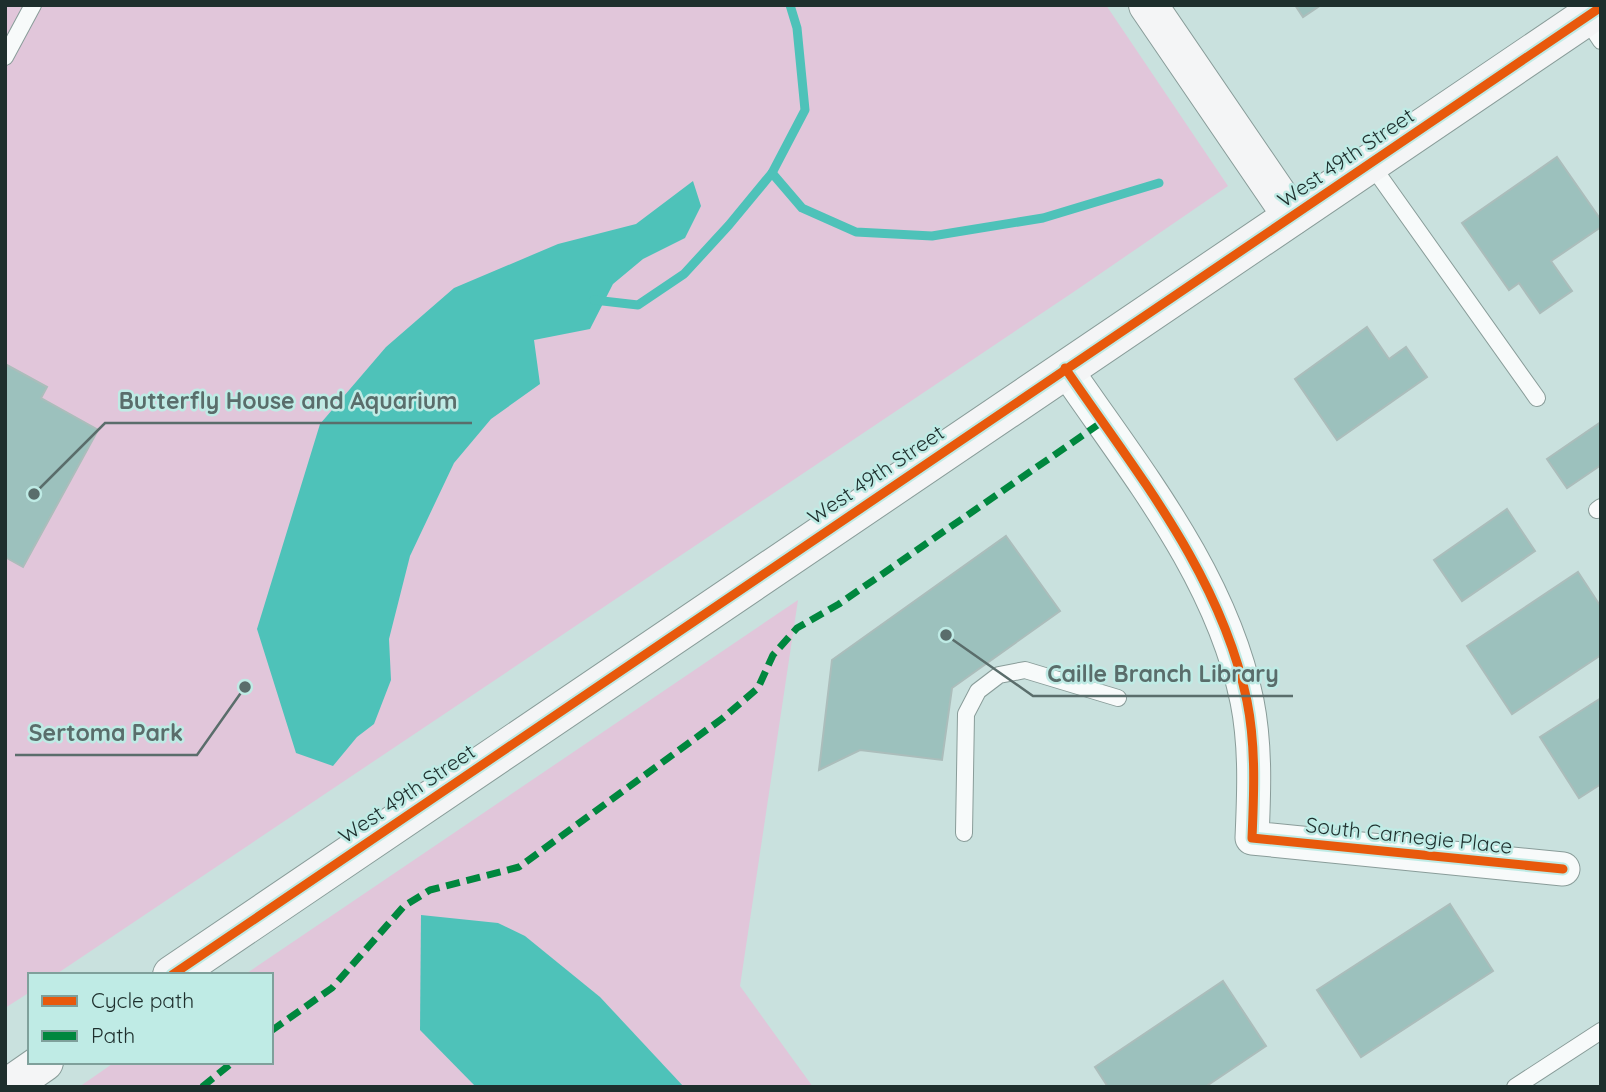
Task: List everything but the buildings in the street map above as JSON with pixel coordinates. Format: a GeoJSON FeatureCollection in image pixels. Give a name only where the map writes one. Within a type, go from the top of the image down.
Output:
{"type":"FeatureCollection","features":[{"type":"Feature","properties":{"kind":"main road"},"geometry":{"type":"LineString","coordinates":[[1148,5],[1292,216]]}},
{"type":"Feature","properties":{"kind":"main road","name":"West 49th Street"},"geometry":{"type":"LineString","coordinates":[[175,973],[1370,163],[1596,21]]}},
{"type":"Feature","properties":{"kind":"main road"},"geometry":{"type":"LineString","coordinates":[[8,1087],[41,1064]]}},
{"type":"Feature","properties":{"kind":"street","name":"South Carnegie Place"},"geometry":{"type":"LineString","coordinates":[[1065,368],[1170,520],[1223,620],[1247,700],[1252,733],[1252,838],[1563,869]]}},
{"type":"Feature","properties":{"kind":"lane"},"geometry":{"type":"LineString","coordinates":[[5,57],[33,5]]}},
{"type":"Feature","properties":{"kind":"lane"},"geometry":{"type":"LineString","coordinates":[[1370,163],[1537,398]]}},
{"type":"Feature","properties":{"kind":"lane"},"geometry":{"type":"LineString","coordinates":[[964,833],[966,714],[978,691],[999,675],[1025,670],[1118,698]]}},
{"type":"Feature","properties":{"kind":"lane"},"geometry":{"type":"LineString","coordinates":[[1515,1087],[1601,1031]]}},
{"type":"Feature","properties":{"kind":"shaded area"},"geometry":{"type":"Polygon","coordinates":[[[5,5],[1106,5],[1228,186],[58,973],[28,973],[28,993],[5,1008],[5,5]]]}},
{"type":"Feature","properties":{"kind":"shaded area"},"geometry":{"type":"Polygon","coordinates":[[[798,600],[740,986],[813,1087],[79,1087],[112,1064],[273,1064],[273,973],[247,973],[798,600]]]}},
{"type":"Feature","properties":{"kind":"water"},"geometry":{"type":"Polygon","coordinates":[[[693,181],[701,206],[685,238],[643,259],[613,284],[590,329],[534,340],[540,384],[491,419],[454,463],[410,556],[389,639],[391,680],[374,724],[357,737],[333,766],[296,753],[257,629],[320,424],[386,347],[454,288],[558,244],[636,224],[693,181]]]}},
{"type":"Feature","properties":{"kind":"water"},"geometry":{"type":"Polygon","coordinates":[[[421,915],[498,923],[525,936],[600,997],[684,1087],[476,1087],[420,1030],[421,915]]]}},
{"type":"Feature","properties":{"kind":"waterway"},"geometry":{"type":"LineString","coordinates":[[594,300],[638,305],[684,274],[772,173],[805,110],[797,28],[790,5]]}},
{"type":"Feature","properties":{"kind":"waterway"},"geometry":{"type":"LineString","coordinates":[[772,173],[802,208],[856,232],[932,236],[1043,218],[1159,183]]}},
{"type":"Feature","properties":{"kind":"marked path"},"geometry":{"type":"LineString","coordinates":[[273,1030],[332,988],[404,906],[430,890],[519,867],[723,718],[758,688],[773,655],[797,628],[839,604],[1102,422]]}},
{"type":"Feature","properties":{"kind":"marked path"},"geometry":{"type":"LineString","coordinates":[[202,1087],[231,1064]]}},
{"type":"Feature","properties":{"kind":"cycle path"},"geometry":{"type":"LineString","coordinates":[[175,973],[1601,7]]}},
{"type":"Feature","properties":{"kind":"cycle path"},"geometry":{"type":"LineString","coordinates":[[1065,368],[1173,526],[1218,610],[1235,655],[1250,718],[1254,770],[1252,838],[1563,869]]}},
{"type":"Feature","properties":{"kind":"place","name":"Butterfly House and Aquarium"},"geometry":{"type":"Point","coordinates":[34,494]}},
{"type":"Feature","properties":{"kind":"place","name":"Caille Branch Library"},"geometry":{"type":"Point","coordinates":[946,635]}},
{"type":"Feature","properties":{"kind":"place","name":"Sertoma Park"},"geometry":{"type":"Point","coordinates":[245,687]}}]}
